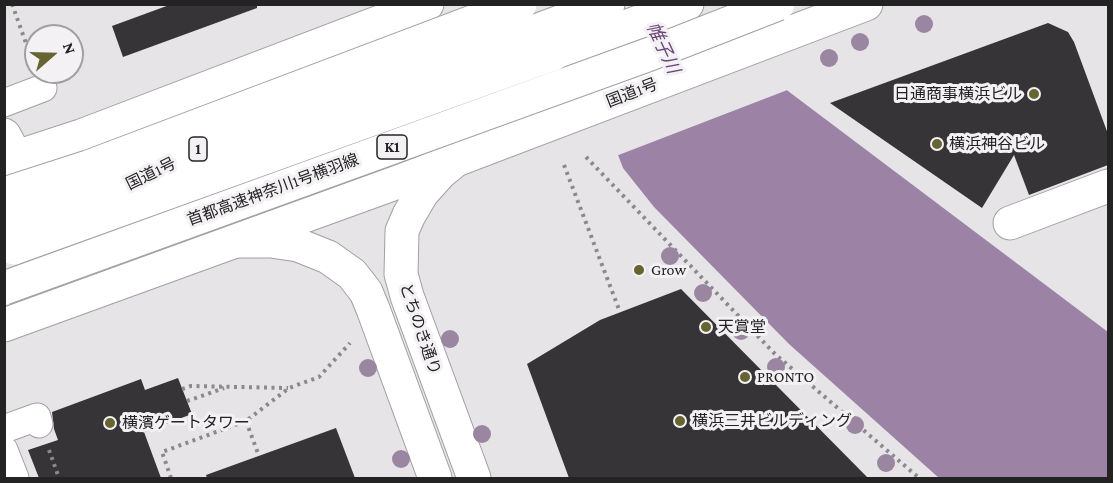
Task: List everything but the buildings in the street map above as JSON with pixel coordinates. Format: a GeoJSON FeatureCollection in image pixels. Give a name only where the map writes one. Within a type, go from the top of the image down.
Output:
{"type":"FeatureCollection","features":[{"type":"Feature","properties":{"kind":"main road","name":"国道1号"},"geometry":{"type":"LineString","coordinates":[[8,151],[81,136],[427,4]]}},
{"type":"Feature","properties":{"kind":"main road"},"geometry":{"type":"LineString","coordinates":[[4,194],[88,167],[520,4]]}},
{"type":"Feature","properties":{"kind":"main road"},"geometry":{"type":"LineString","coordinates":[[4,222],[608,4]]}},
{"type":"Feature","properties":{"kind":"main road"},"geometry":{"type":"LineString","coordinates":[[4,251],[687,4]]}},
{"type":"Feature","properties":{"kind":"main road","name":"首都高速神奈川1号横羽線"},"geometry":{"type":"LineString","coordinates":[[4,288],[650,54],[778,4]]}},
{"type":"Feature","properties":{"kind":"main road","name":"国道1号"},"geometry":{"type":"LineString","coordinates":[[4,326],[398,182],[866,4]]}},
{"type":"Feature","properties":{"kind":"main road","name":"国道1号"},"geometry":{"type":"LineString","coordinates":[[4,231],[108,195],[168,168],[267,106],[370,26]]}},
{"type":"Feature","properties":{"kind":"main road","name":"とちのき通り"},"geometry":{"type":"LineString","coordinates":[[459,158],[440,173],[422,193],[409,214],[402,231],[401,274],[474,478]]}},
{"type":"Feature","properties":{"kind":"main road","name":"国道1号"},"geometry":{"type":"LineString","coordinates":[[4,274],[145,224],[398,182]]}},
{"type":"Feature","properties":{"kind":"main road"},"geometry":{"type":"LineString","coordinates":[[1010,223],[1108,186]]}},
{"type":"Feature","properties":{"kind":"main road"},"geometry":{"type":"LineString","coordinates":[[237,241],[270,240],[298,245],[328,257],[352,274],[366,292],[373,309],[435,478]]}},
{"type":"Feature","properties":{"kind":"street"},"geometry":{"type":"LineString","coordinates":[[4,103],[32,84]]}},
{"type":"Feature","properties":{"kind":"street"},"geometry":{"type":"LineString","coordinates":[[4,429],[37,417],[43,434]]}},
{"type":"Feature","properties":{"kind":"street"},"geometry":{"type":"LineString","coordinates":[[4,450],[15,478]]}},
{"type":"Feature","properties":{"kind":"path"},"geometry":{"type":"LineString","coordinates":[[12,4],[24,37]]}},
{"type":"Feature","properties":{"kind":"path"},"geometry":{"type":"LineString","coordinates":[[586,157],[775,354],[919,478]]}},
{"type":"Feature","properties":{"kind":"path"},"geometry":{"type":"LineString","coordinates":[[564,165],[620,312]]}},
{"type":"Feature","properties":{"kind":"path"},"geometry":{"type":"LineString","coordinates":[[171,478],[162,452],[246,421],[289,388],[319,377],[352,340]]}},
{"type":"Feature","properties":{"kind":"path"},"geometry":{"type":"LineString","coordinates":[[182,389],[191,386],[289,388]]}},
{"type":"Feature","properties":{"kind":"path"},"geometry":{"type":"LineString","coordinates":[[187,401],[227,387]]}},
{"type":"Feature","properties":{"kind":"path"},"geometry":{"type":"LineString","coordinates":[[246,421],[259,456]]}},
{"type":"Feature","properties":{"kind":"path"},"geometry":{"type":"LineString","coordinates":[[43,434],[58,478]]}},
{"type":"Feature","properties":{"kind":"water","name":"帷子川"},"geometry":{"type":"Polygon","coordinates":[[[561,5],[784,88],[1108,332],[1108,478],[939,478],[789,344],[654,207],[623,168],[561,5]]]}},
{"type":"Feature","properties":{"kind":"pier"},"geometry":{"type":"Polygon","coordinates":[[[558,4],[744,4],[786,86],[790,89],[616,156],[558,4]]]}},
{"type":"Feature","properties":{"kind":"place","name":"日通商事横浜ビル"},"geometry":{"type":"Point","coordinates":[1034,94]}},
{"type":"Feature","properties":{"kind":"place","name":"横浜神谷ビル"},"geometry":{"type":"Point","coordinates":[937,144]}},
{"type":"Feature","properties":{"kind":"place","name":"Grow"},"geometry":{"type":"Point","coordinates":[639,270]}},
{"type":"Feature","properties":{"kind":"place","name":"天賞堂"},"geometry":{"type":"Point","coordinates":[706,327]}},
{"type":"Feature","properties":{"kind":"place","name":"PRONTO"},"geometry":{"type":"Point","coordinates":[745,377]}},
{"type":"Feature","properties":{"kind":"place","name":"横浜三井ビルディング"},"geometry":{"type":"Point","coordinates":[680,421]}},
{"type":"Feature","properties":{"kind":"place","name":"横濱ゲートタワー"},"geometry":{"type":"Point","coordinates":[110,423]}}]}
